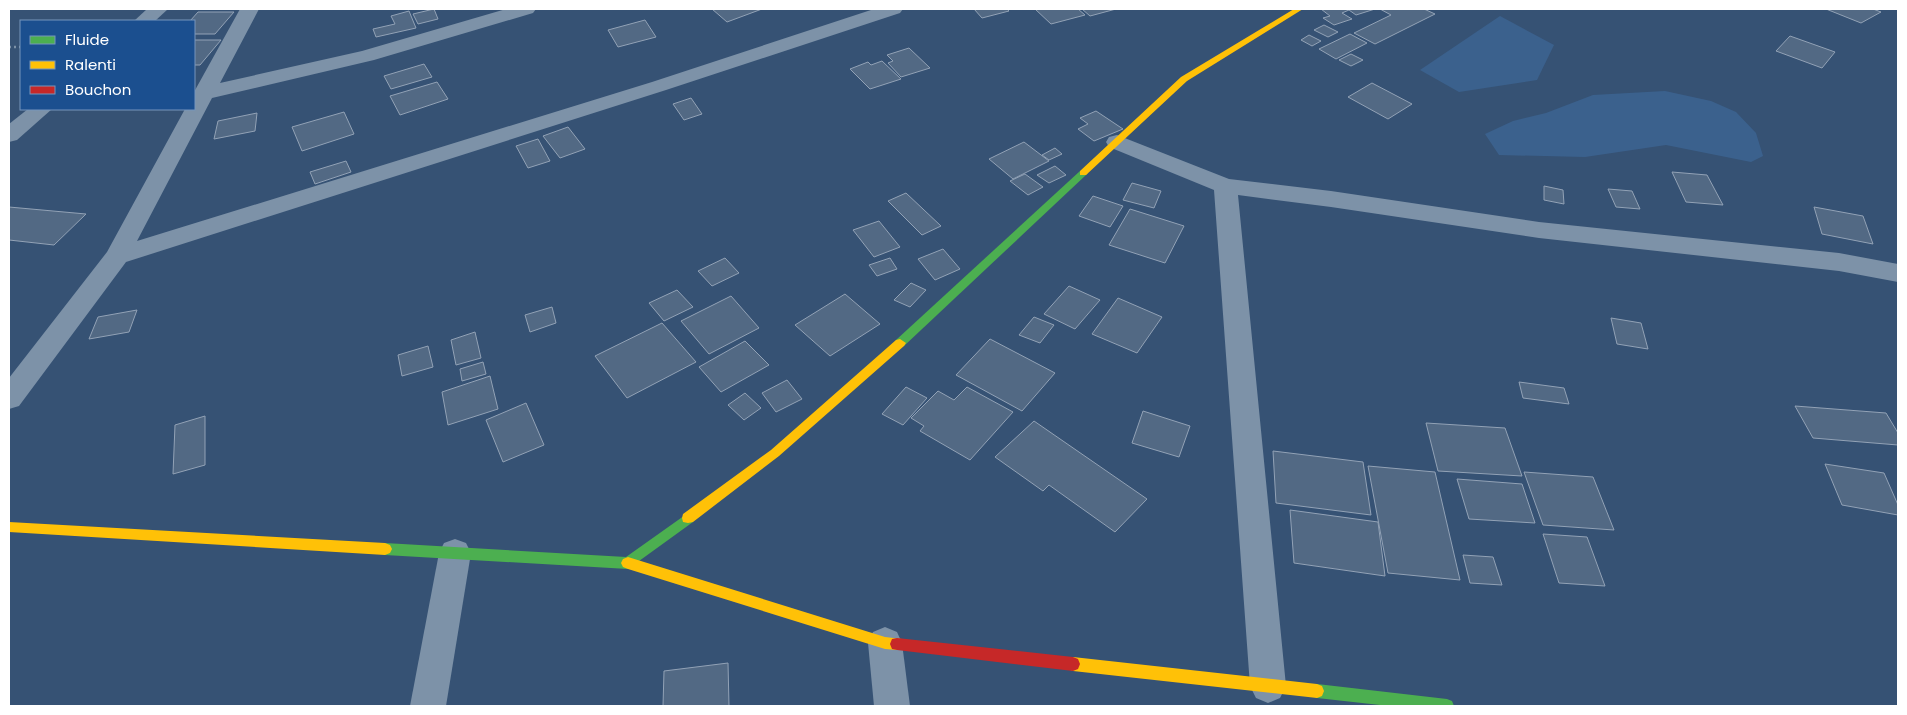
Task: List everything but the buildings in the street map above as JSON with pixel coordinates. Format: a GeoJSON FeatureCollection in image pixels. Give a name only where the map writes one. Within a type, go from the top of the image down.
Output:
{"type":"FeatureCollection","features":[{"type":"Feature","properties":{"kind":"street"},"geometry":{"type":"LineString","coordinates":[[145,20],[158,9]]}},
{"type":"Feature","properties":{"kind":"street"},"geometry":{"type":"LineString","coordinates":[[9,398],[117,256],[250,9]]}},
{"type":"Feature","properties":{"kind":"street"},"geometry":{"type":"LineString","coordinates":[[205,93],[367,56],[526,9]]}},
{"type":"Feature","properties":{"kind":"street"},"geometry":{"type":"LineString","coordinates":[[117,256],[659,86],[892,9]]}},
{"type":"Feature","properties":{"kind":"street"},"geometry":{"type":"LineString","coordinates":[[628,563],[775,452],[900,343],[1184,79],[1299,9]]}},
{"type":"Feature","properties":{"kind":"street"},"geometry":{"type":"LineString","coordinates":[[9,135],[39,110]]}},
{"type":"Feature","properties":{"kind":"street"},"geometry":{"type":"LineString","coordinates":[[1117,142],[1225,186],[1331,199],[1540,230],[1839,262],[1898,273]]}},
{"type":"Feature","properties":{"kind":"street"},"geometry":{"type":"LineString","coordinates":[[1225,186],[1268,686]]}},
{"type":"Feature","properties":{"kind":"street"},"geometry":{"type":"LineString","coordinates":[[9,527],[628,563],[885,643],[1447,706]]}},
{"type":"Feature","properties":{"kind":"street"},"geometry":{"type":"LineString","coordinates":[[428,706],[455,553]]}},
{"type":"Feature","properties":{"kind":"street"},"geometry":{"type":"LineString","coordinates":[[885,643],[892,706]]}},
{"type":"Feature","properties":{"kind":"water"},"geometry":{"type":"Polygon","coordinates":[[[1500,16],[1554,45],[1537,80],[1459,92],[1420,70],[1500,16]]]}},
{"type":"Feature","properties":{"kind":"water"},"geometry":{"type":"Polygon","coordinates":[[[1665,91],[1711,101],[1736,112],[1756,133],[1763,156],[1751,162],[1666,145],[1585,157],[1499,155],[1485,134],[1513,121],[1546,113],[1593,95],[1665,91]]]}},
{"type":"Feature","properties":{"kind":"traffic: fast"},"geometry":{"type":"LineString","coordinates":[[900,343],[1083,173]]}},
{"type":"Feature","properties":{"kind":"traffic: fast"},"geometry":{"type":"LineString","coordinates":[[385,549],[628,563],[688,518]]}},
{"type":"Feature","properties":{"kind":"traffic: fast"},"geometry":{"type":"LineString","coordinates":[[1317,691],[1447,706]]}},
{"type":"Feature","properties":{"kind":"traffic: slow"},"geometry":{"type":"LineString","coordinates":[[1083,173],[1184,79],[1299,9]]}},
{"type":"Feature","properties":{"kind":"traffic: slow"},"geometry":{"type":"LineString","coordinates":[[688,518],[775,453],[900,343]]}},
{"type":"Feature","properties":{"kind":"traffic: slow"},"geometry":{"type":"LineString","coordinates":[[9,527],[385,549]]}},
{"type":"Feature","properties":{"kind":"traffic: slow"},"geometry":{"type":"LineString","coordinates":[[628,563],[885,643],[897,644]]}},
{"type":"Feature","properties":{"kind":"traffic: slow"},"geometry":{"type":"LineString","coordinates":[[1073,664],[1317,691]]}},
{"type":"Feature","properties":{"kind":"traffic: jam"},"geometry":{"type":"LineString","coordinates":[[897,644],[1073,664]]}}]}
